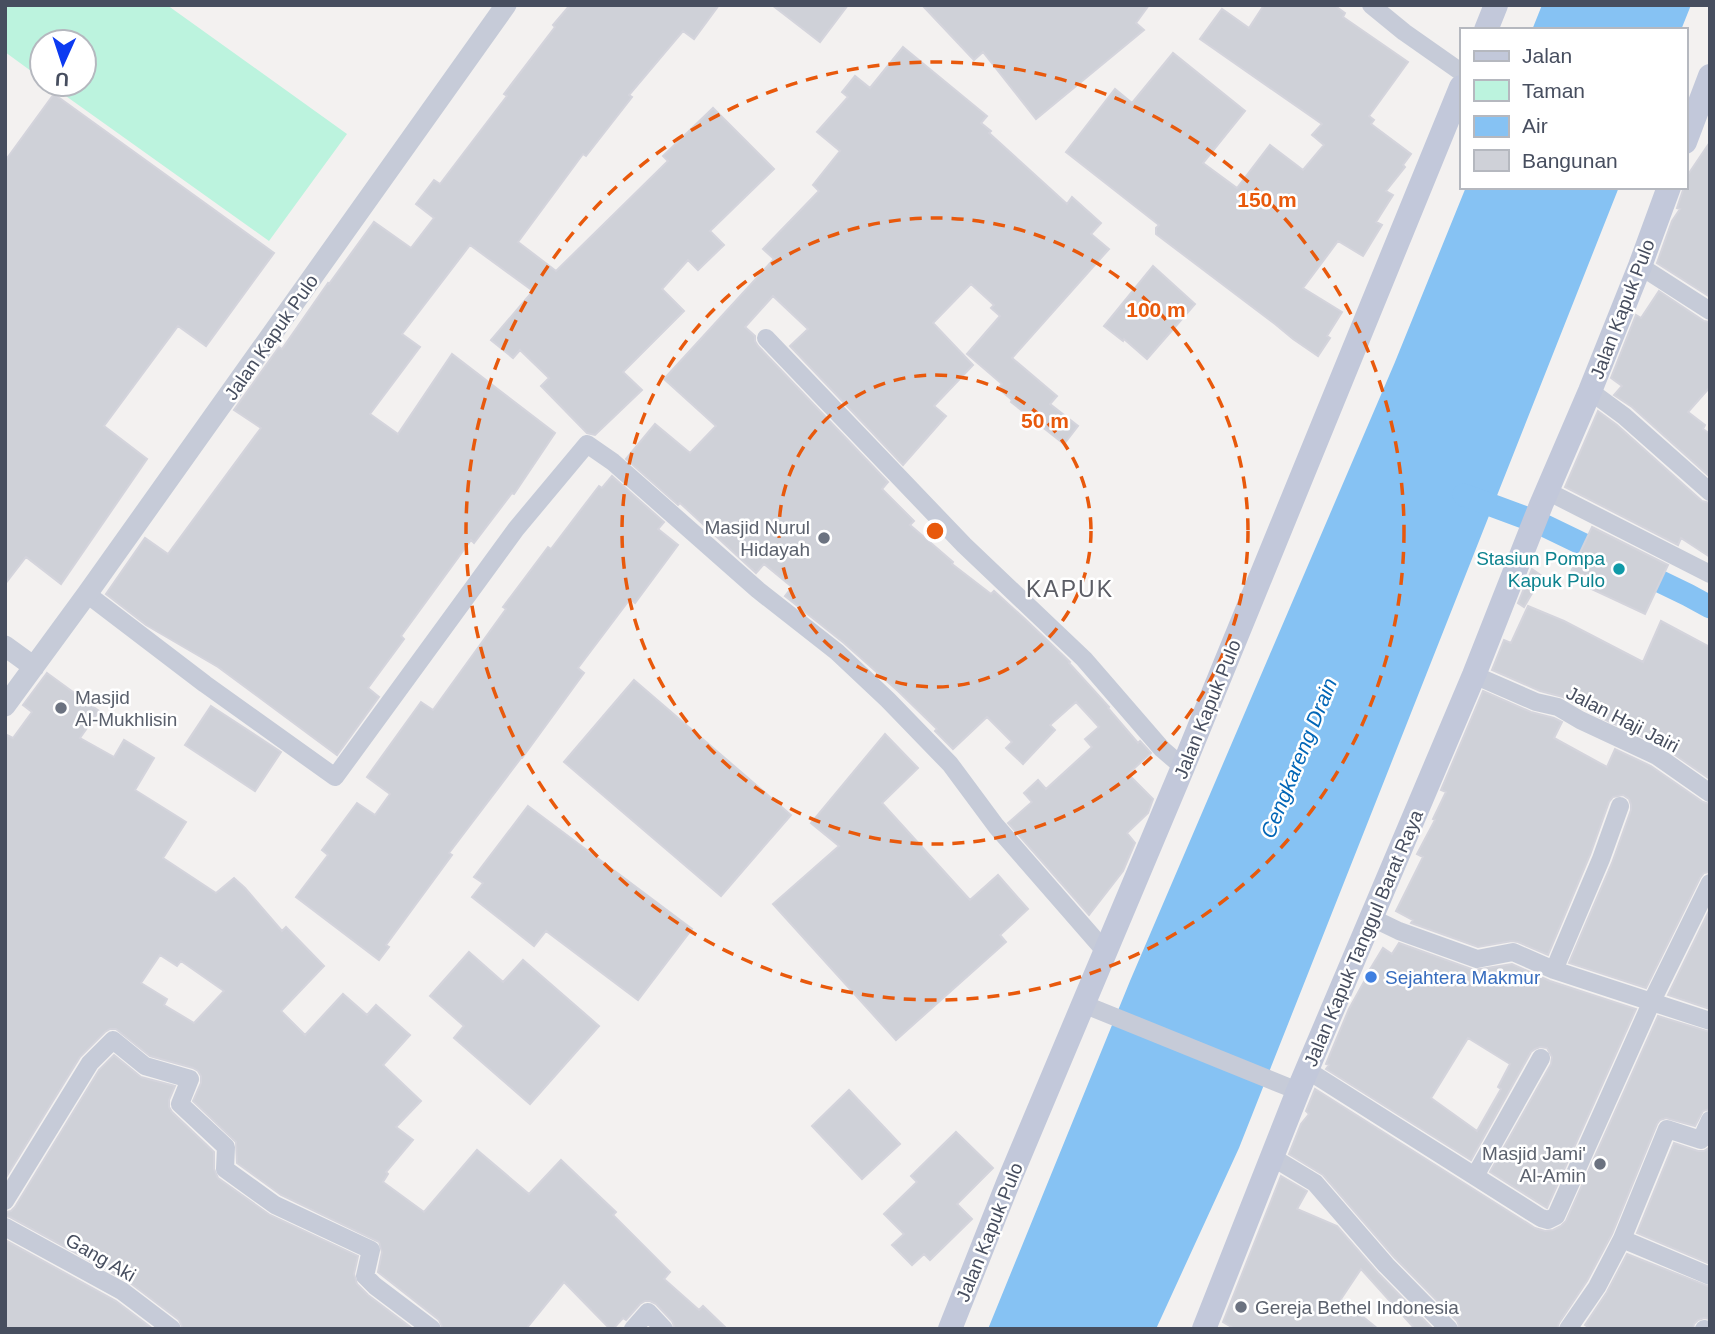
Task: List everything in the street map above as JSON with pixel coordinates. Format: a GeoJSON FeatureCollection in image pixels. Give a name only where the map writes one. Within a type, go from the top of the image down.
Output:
{"type":"FeatureCollection","features":[{"type":"Feature","properties":{"kind":"main road"},"geometry":{"type":"LineString","coordinates":[[1487,28],[1496,5]]}},
{"type":"Feature","properties":{"kind":"main road"},"geometry":{"type":"LineString","coordinates":[[1687,137],[1710,76]]}},
{"type":"Feature","properties":{"kind":"main road","name":"Jalan Kapuk Pulo"},"geometry":{"type":"LineString","coordinates":[[950,1329],[1013,1170],[1094,1008],[1105,951],[1184,767],[1460,90]]}},
{"type":"Feature","properties":{"kind":"main road","name":"Jalan Kapuk Pulo"},"geometry":{"type":"LineString","coordinates":[[1525,547],[1590,391],[1668,189]]}},
{"type":"Feature","properties":{"kind":"main road","name":"Jalan Kapuk Tanggul Barat Raya"},"geometry":{"type":"LineString","coordinates":[[1204,1329],[1272,1157],[1295,1082],[1372,918],[1525,547]]}},
{"type":"Feature","properties":{"kind":"street","name":"Jalan Kapuk Pulo"},"geometry":{"type":"LineString","coordinates":[[5,706],[88,594],[506,5]]}},
{"type":"Feature","properties":{"kind":"street"},"geometry":{"type":"LineString","coordinates":[[1371,5],[1460,71]]}},
{"type":"Feature","properties":{"kind":"street"},"geometry":{"type":"LineString","coordinates":[[1640,266],[1707,302]]}},
{"type":"Feature","properties":{"kind":"street"},"geometry":{"type":"LineString","coordinates":[[766,338],[964,545],[1084,659],[1162,749],[1184,767]]}},
{"type":"Feature","properties":{"kind":"street"},"geometry":{"type":"LineString","coordinates":[[1590,391],[1624,416],[1710,492]]}},
{"type":"Feature","properties":{"kind":"street"},"geometry":{"type":"LineString","coordinates":[[88,594],[205,684],[335,777],[516,529],[587,444],[613,462],[758,590],[837,652],[888,701],[950,764],[996,826],[1105,951]]}},
{"type":"Feature","properties":{"kind":"street"},"geometry":{"type":"LineString","coordinates":[[1544,498],[1710,575]]}},
{"type":"Feature","properties":{"kind":"street"},"geometry":{"type":"LineString","coordinates":[[5,646],[34,667]]}},
{"type":"Feature","properties":{"kind":"street","name":"Jalan Haji Jairi"},"geometry":{"type":"LineString","coordinates":[[1474,676],[1536,702],[1558,707],[1657,756],[1709,792]]}},
{"type":"Feature","properties":{"kind":"street"},"geometry":{"type":"LineString","coordinates":[[1554,970],[1601,859],[1620,806]]}},
{"type":"Feature","properties":{"kind":"street"},"geometry":{"type":"LineString","coordinates":[[1094,1008],[1295,1082],[1475,1176],[1548,1220],[1556,1216],[1652,1001],[1710,883]]}},
{"type":"Feature","properties":{"kind":"street"},"geometry":{"type":"LineString","coordinates":[[1372,918],[1399,931],[1477,959],[1513,952],[1554,970],[1710,1021]]}},
{"type":"Feature","properties":{"kind":"street"},"geometry":{"type":"LineString","coordinates":[[5,1201],[90,1063],[113,1040],[145,1066],[190,1079],[180,1104],[226,1147],[225,1169],[275,1205],[371,1250],[365,1276],[374,1286],[432,1329]]}},
{"type":"Feature","properties":{"kind":"street"},"geometry":{"type":"LineString","coordinates":[[1475,1176],[1541,1058]]}},
{"type":"Feature","properties":{"kind":"street"},"geometry":{"type":"LineString","coordinates":[[1567,1329],[1597,1287],[1622,1239],[1667,1129],[1701,1140],[1710,1121]]}},
{"type":"Feature","properties":{"kind":"street"},"geometry":{"type":"LineString","coordinates":[[1272,1157],[1315,1183],[1386,1265],[1449,1329]]}},
{"type":"Feature","properties":{"kind":"street","name":"Gang Aki"},"geometry":{"type":"LineString","coordinates":[[5,1227],[122,1291],[172,1329]]}},
{"type":"Feature","properties":{"kind":"street"},"geometry":{"type":"LineString","coordinates":[[1622,1239],[1710,1276]]}},
{"type":"Feature","properties":{"kind":"street"},"geometry":{"type":"LineString","coordinates":[[633,1329],[648,1312],[664,1329]]}},
{"type":"Feature","properties":{"kind":"green space"},"geometry":{"type":"Polygon","coordinates":[[[5,5],[167,5],[347,134],[269,241],[69,98],[98,98],[98,28],[28,28],[28,69],[5,52],[5,5]]]}},
{"type":"Feature","properties":{"kind":"water"},"geometry":{"type":"Polygon","coordinates":[[[1542,5],[1691,5],[1682,28],[1533,28],[1542,5]]]}},
{"type":"Feature","properties":{"kind":"water","name":"Cengkareng Drain"},"geometry":{"type":"Polygon","coordinates":[[[1465,189],[1618,189],[1239,1148],[1156,1329],[988,1329],[1130,981],[1395,362],[1465,189]]]}},
{"type":"Feature","properties":{"kind":"building"},"geometry":{"type":"Polygon","coordinates":[[[570,5],[719,5],[694,39],[683,31],[629,95],[632,97],[586,156],[583,154],[518,242],[556,271],[668,161],[663,156],[713,108],[774,169],[710,231],[724,245],[698,270],[688,260],[662,289],[684,311],[623,372],[642,390],[595,435],[587,433],[541,386],[549,378],[520,350],[513,358],[491,340],[533,291],[470,245],[402,334],[420,347],[370,414],[398,434],[452,354],[555,433],[514,494],[512,493],[474,543],[471,540],[401,636],[404,639],[368,688],[379,697],[337,755],[218,667],[146,625],[106,594],[145,538],[168,554],[261,428],[234,410],[374,222],[411,248],[434,218],[416,204],[434,180],[440,184],[507,96],[504,94],[570,5]]]}},
{"type":"Feature","properties":{"kind":"building"},"geometry":{"type":"Polygon","coordinates":[[[772,5],[848,5],[820,42],[772,5]]]}},
{"type":"Feature","properties":{"kind":"building"},"geometry":{"type":"Polygon","coordinates":[[[922,5],[1149,5],[1136,23],[1144,30],[1036,119],[983,52],[974,60],[922,5]]]}},
{"type":"Feature","properties":{"kind":"building"},"geometry":{"type":"Polygon","coordinates":[[[1264,5],[1334,5],[1345,13],[1343,17],[1408,62],[1369,116],[1374,120],[1371,124],[1411,154],[1403,165],[1405,167],[1386,191],[1393,195],[1376,222],[1382,225],[1363,256],[1338,241],[1303,288],[1342,312],[1318,356],[1156,234],[1159,225],[1066,152],[1115,89],[1132,103],[1173,53],[1245,111],[1203,163],[1237,188],[1270,145],[1303,170],[1324,145],[1312,135],[1322,124],[1200,39],[1222,9],[1249,28],[1264,5]]]}},
{"type":"Feature","properties":{"kind":"building"},"geometry":{"type":"Polygon","coordinates":[[[903,47],[987,116],[981,123],[991,131],[989,133],[1067,204],[1072,197],[1101,223],[1091,234],[1109,249],[1012,358],[1057,396],[1050,404],[1078,426],[1064,444],[1011,402],[998,388],[1002,384],[967,354],[1000,316],[991,308],[994,305],[971,284],[933,323],[973,365],[934,406],[946,416],[903,465],[790,346],[808,329],[773,296],[745,327],[755,336],[758,346],[888,482],[882,489],[914,521],[910,525],[953,562],[952,564],[991,594],[994,591],[1026,620],[1070,662],[1138,743],[1140,741],[1151,753],[1128,774],[1153,799],[1148,813],[1127,833],[1135,843],[1123,871],[1089,915],[1008,823],[1032,802],[1024,793],[1038,780],[1046,789],[1092,747],[1085,739],[1099,727],[1076,702],[1050,725],[1055,730],[1023,764],[1006,748],[1012,742],[987,717],[953,749],[935,731],[937,729],[898,691],[785,596],[792,587],[764,564],[756,573],[680,503],[678,505],[626,459],[655,424],[690,453],[716,426],[664,379],[774,259],[763,249],[819,191],[813,185],[840,151],[817,132],[848,97],[842,92],[855,76],[870,88],[903,47]]]}},
{"type":"Feature","properties":{"kind":"building"},"geometry":{"type":"Polygon","coordinates":[[[51,98],[60,98],[274,253],[206,346],[178,326],[104,426],[147,459],[61,584],[26,557],[5,584],[5,161],[51,98]]]}},
{"type":"Feature","properties":{"kind":"building"},"geometry":{"type":"Polygon","coordinates":[[[1710,142],[1710,297],[1657,263],[1672,221],[1680,209],[1677,208],[1683,189],[1687,189],[1687,176],[1710,142]]]}},
{"type":"Feature","properties":{"kind":"building"},"geometry":{"type":"Polygon","coordinates":[[[1153,266],[1195,304],[1147,359],[1104,326],[1153,266]]]}},
{"type":"Feature","properties":{"kind":"building"},"geometry":{"type":"Polygon","coordinates":[[[1659,291],[1704,321],[1710,322],[1710,387],[1688,412],[1705,425],[1703,429],[1710,434],[1710,477],[1632,407],[1614,395],[1622,386],[1611,378],[1636,315],[1641,318],[1659,291]]]}},
{"type":"Feature","properties":{"kind":"building"},"geometry":{"type":"Polygon","coordinates":[[[1598,411],[1702,501],[1710,503],[1710,557],[1681,538],[1678,545],[1565,487],[1598,411]]]}},
{"type":"Feature","properties":{"kind":"building"},"geometry":{"type":"Polygon","coordinates":[[[612,476],[664,522],[658,529],[678,545],[635,603],[630,599],[578,668],[584,673],[449,853],[452,855],[386,945],[389,947],[379,960],[296,897],[328,855],[322,850],[357,803],[375,815],[390,794],[367,777],[421,702],[433,710],[506,609],[503,607],[548,547],[551,549],[599,486],[602,488],[612,476]]]}},
{"type":"Feature","properties":{"kind":"building","name":"Stasiun Pompa Kapuk Pulo"},"geometry":{"type":"Polygon","coordinates":[[[1592,527],[1668,565],[1645,614],[1568,578],[1592,527]]]}},
{"type":"Feature","properties":{"kind":"building"},"geometry":{"type":"Polygon","coordinates":[[[1532,569],[1542,576],[1524,607],[1518,603],[1532,569]]]}},
{"type":"Feature","properties":{"kind":"building"},"geometry":{"type":"Polygon","coordinates":[[[1528,606],[1564,621],[1643,662],[1661,621],[1710,647],[1710,779],[1662,746],[1563,697],[1540,691],[1492,670],[1504,640],[1511,643],[1528,606]]]}},
{"type":"Feature","properties":{"kind":"building"},"geometry":{"type":"Polygon","coordinates":[[[47,673],[99,711],[80,738],[114,757],[124,740],[154,758],[135,790],[186,822],[163,858],[216,893],[234,878],[282,931],[286,927],[324,966],[281,1011],[305,1035],[343,994],[367,1015],[376,1005],[410,1035],[383,1065],[421,1101],[396,1127],[413,1140],[386,1172],[388,1174],[383,1182],[424,1212],[477,1150],[529,1194],[561,1160],[616,1212],[613,1215],[670,1272],[664,1279],[699,1310],[703,1306],[727,1329],[675,1329],[672,1321],[656,1304],[645,1301],[626,1320],[623,1318],[610,1329],[564,1282],[526,1329],[443,1329],[439,1320],[378,1272],[382,1252],[379,1242],[281,1195],[237,1163],[236,1142],[193,1101],[201,1083],[198,1071],[150,1056],[116,1029],[105,1032],[80,1057],[5,1179],[5,734],[13,738],[32,712],[23,705],[47,673]],[[160,955],[141,983],[167,999],[164,1005],[194,1023],[224,991],[181,961],[177,966],[160,955]]]}},
{"type":"Feature","properties":{"kind":"building"},"geometry":{"type":"Polygon","coordinates":[[[634,680],[791,815],[721,896],[564,762],[634,680]]]}},
{"type":"Feature","properties":{"kind":"building"},"geometry":{"type":"Polygon","coordinates":[[[1483,691],[1562,722],[1554,738],[1607,767],[1615,749],[1651,766],[1703,802],[1710,804],[1710,872],[1704,873],[1700,878],[1646,988],[1569,963],[1612,863],[1631,810],[1629,799],[1623,795],[1613,797],[1609,802],[1548,955],[1512,941],[1478,947],[1411,923],[1413,920],[1396,911],[1423,857],[1417,854],[1435,820],[1433,819],[1446,792],[1441,790],[1483,691]]]}},
{"type":"Feature","properties":{"kind":"building"},"geometry":{"type":"Polygon","coordinates":[[[211,706],[281,752],[255,791],[185,745],[211,706]]]}},
{"type":"Feature","properties":{"kind":"building"},"geometry":{"type":"Polygon","coordinates":[[[885,734],[918,768],[882,803],[970,900],[998,875],[1028,909],[1000,935],[1006,942],[896,1040],[773,904],[839,846],[811,823],[885,734]]]}},
{"type":"Feature","properties":{"kind":"building"},"geometry":{"type":"Polygon","coordinates":[[[528,806],[692,929],[638,1000],[546,931],[534,946],[472,897],[483,883],[474,877],[528,806]]]}},
{"type":"Feature","properties":{"kind":"building"},"geometry":{"type":"Polygon","coordinates":[[[1710,909],[1710,1009],[1668,995],[1710,909]]]}},
{"type":"Feature","properties":{"kind":"building"},"geometry":{"type":"Polygon","coordinates":[[[1399,943],[1474,970],[1512,964],[1550,981],[1636,1009],[1547,1208],[1490,1172],[1551,1064],[1552,1057],[1547,1048],[1540,1047],[1531,1052],[1471,1160],[1326,1069],[1349,1009],[1364,979],[1383,948],[1392,954],[1399,943]],[[1468,1038],[1431,1098],[1477,1131],[1501,1089],[1498,1087],[1510,1064],[1468,1038]]]}},
{"type":"Feature","properties":{"kind":"building"},"geometry":{"type":"Polygon","coordinates":[[[469,952],[503,982],[523,960],[599,1026],[530,1104],[454,1038],[464,1026],[430,996],[469,952]]]}},
{"type":"Feature","properties":{"kind":"building"},"geometry":{"type":"Polygon","coordinates":[[[1658,1016],[1710,1032],[1710,1109],[1703,1111],[1695,1126],[1666,1118],[1657,1124],[1612,1234],[1557,1329],[1460,1329],[1457,1321],[1394,1257],[1323,1175],[1289,1154],[1301,1124],[1309,1114],[1306,1111],[1315,1089],[1535,1228],[1553,1230],[1566,1221],[1658,1016]]]}},
{"type":"Feature","properties":{"kind":"building"},"geometry":{"type":"Polygon","coordinates":[[[114,1055],[141,1077],[175,1086],[169,1107],[214,1152],[214,1169],[218,1178],[270,1215],[358,1256],[354,1274],[357,1284],[413,1329],[183,1329],[179,1320],[129,1282],[5,1216],[5,1212],[15,1207],[99,1070],[114,1055]]]}},
{"type":"Feature","properties":{"kind":"building"},"geometry":{"type":"Polygon","coordinates":[[[849,1090],[900,1144],[862,1179],[812,1126],[849,1090]]]}},
{"type":"Feature","properties":{"kind":"building"},"geometry":{"type":"Polygon","coordinates":[[[956,1132],[993,1168],[957,1204],[972,1219],[930,1260],[924,1254],[912,1265],[892,1245],[904,1234],[884,1214],[917,1182],[911,1176],[956,1132]]]}},
{"type":"Feature","properties":{"kind":"building"},"geometry":{"type":"Polygon","coordinates":[[[1674,1143],[1698,1151],[1710,1147],[1710,1264],[1637,1233],[1674,1143]]]}},
{"type":"Feature","properties":{"kind":"building"},"geometry":{"type":"Polygon","coordinates":[[[1281,1176],[1307,1191],[1297,1209],[1337,1226],[1433,1329],[1415,1329],[1361,1269],[1341,1299],[1378,1329],[1235,1329],[1223,1322],[1281,1176]]]}},
{"type":"Feature","properties":{"kind":"building"},"geometry":{"type":"Polygon","coordinates":[[[5,1240],[116,1301],[153,1329],[5,1329],[5,1240]]]}},
{"type":"Feature","properties":{"kind":"building"},"geometry":{"type":"Polygon","coordinates":[[[1627,1254],[1710,1287],[1710,1319],[1698,1320],[1693,1329],[1591,1329],[1585,1325],[1607,1292],[1627,1254]]]}},
{"type":"Feature","properties":{"kind":"waterway"},"geometry":{"type":"LineString","coordinates":[[1464,495],[1537,522],[1710,607]]}},
{"type":"Feature","properties":{"kind":"place","name":"Masjid Nurul Hidayah"},"geometry":{"type":"Point","coordinates":[824,538]}},
{"type":"Feature","properties":{"kind":"place","name":"Stasiun Pompa Kapuk Pulo"},"geometry":{"type":"Point","coordinates":[1619,569]}},
{"type":"Feature","properties":{"kind":"place","name":"Masjid Al-Mukhlisin"},"geometry":{"type":"Point","coordinates":[61,708]}},
{"type":"Feature","properties":{"kind":"place","name":"Sejahtera Makmur"},"geometry":{"type":"Point","coordinates":[1371,977]}},
{"type":"Feature","properties":{"kind":"place","name":"Masjid Jami' Al-Amin"},"geometry":{"type":"Point","coordinates":[1600,1164]}},
{"type":"Feature","properties":{"kind":"place","name":"Gereja Bethel Indonesia"},"geometry":{"type":"Point","coordinates":[1241,1307]}},
{"type":"Feature","properties":{"kind":"district","name":"KAPUK"},"geometry":{"type":"Point","coordinates":[1070,589]}}]}
